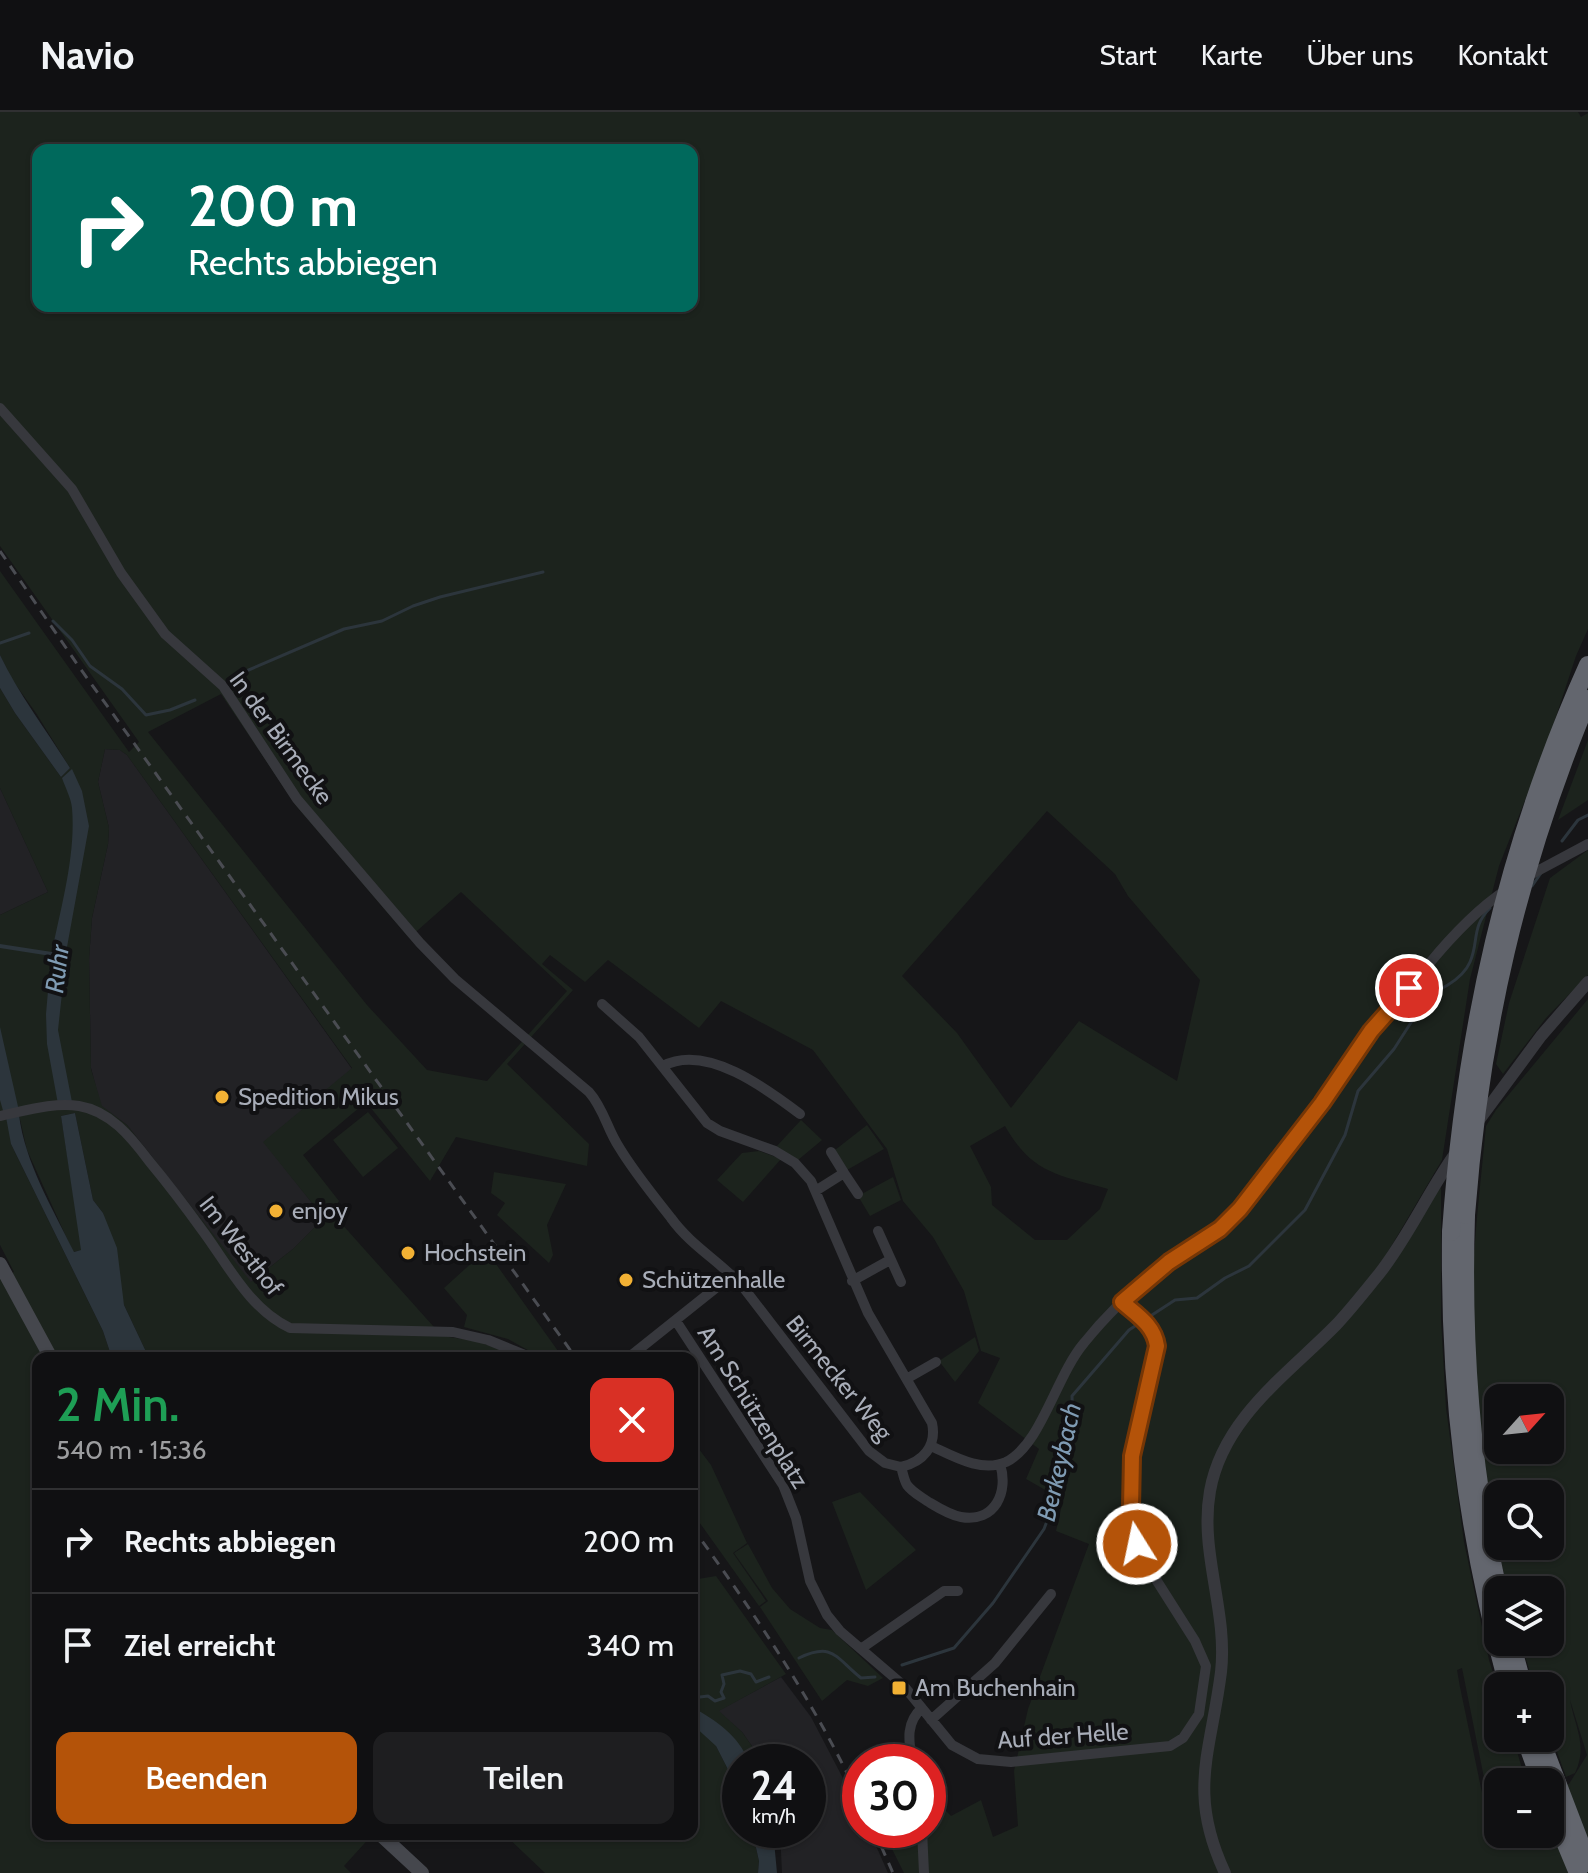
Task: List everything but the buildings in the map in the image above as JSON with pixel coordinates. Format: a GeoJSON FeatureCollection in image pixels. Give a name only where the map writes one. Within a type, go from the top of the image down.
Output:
{"type":"FeatureCollection","features":[{"type":"Feature","properties":{"kind":"highway"},"geometry":{"type":"LineString","coordinates":[[1505,1672],[1478,1562],[1459,1444],[1452,1365],[1451,1232],[1463,1096],[1488,961],[1524,829],[1546,765],[1588,665]]}},
{"type":"Feature","properties":{"kind":"highway"},"geometry":{"type":"LineString","coordinates":[[1495,1576],[1470,1419],[1464,1311],[1466,1215],[1479,1080],[1505,947],[1543,816],[1588,699]]}},
{"type":"Feature","properties":{"kind":"highway"},"geometry":{"type":"LineString","coordinates":[[1538,1752],[1588,1863]]}},
{"type":"Feature","properties":{"kind":"highway"},"geometry":{"type":"LineString","coordinates":[[1564,1840],[1578,1873]]}},
{"type":"Feature","properties":{"kind":"main road"},"geometry":{"type":"LineString","coordinates":[[0,1264],[48,1352]]}},
{"type":"Feature","properties":{"kind":"main road"},"geometry":{"type":"LineString","coordinates":[[386,1840],[422,1873]]}},
{"type":"Feature","properties":{"kind":"street","name":"In der Birmecke"},"geometry":{"type":"LineString","coordinates":[[0,408],[72,489],[121,573],[165,634],[223,686],[281,777],[313,818],[438,963],[523,1036]]}},
{"type":"Feature","properties":{"kind":"street"},"geometry":{"type":"LineString","coordinates":[[931,1446],[975,1464],[988,1466],[1000,1464],[1021,1452],[1032,1440],[1070,1361],[1122,1302],[1169,1262],[1220,1229],[1240,1209],[1322,1103],[1371,1031],[1454,934],[1493,898],[1538,869],[1588,844]]}},
{"type":"Feature","properties":{"kind":"street"},"geometry":{"type":"LineString","coordinates":[[1225,1873],[1214,1849],[1204,1803],[1203,1777],[1221,1672],[1222,1637],[1208,1544],[1208,1506],[1212,1482],[1223,1452],[1252,1407],[1338,1323],[1381,1271],[1446,1167],[1492,1101],[1541,1036],[1588,982]]}},
{"type":"Feature","properties":{"kind":"street"},"geometry":{"type":"LineString","coordinates":[[602,1004],[639,1037],[707,1123],[789,1159],[817,1190],[852,1281],[932,1423],[931,1446],[920,1459],[901,1467]]}},
{"type":"Feature","properties":{"kind":"street","name":"Birmecker Weg"},"geometry":{"type":"LineString","coordinates":[[523,1036],[589,1092],[600,1106],[617,1145],[673,1221],[689,1241],[732,1275],[869,1451],[885,1463],[901,1467],[908,1485],[917,1494],[945,1512],[968,1518],[984,1514],[999,1499],[1004,1481],[1000,1464]]}},
{"type":"Feature","properties":{"kind":"street"},"geometry":{"type":"LineString","coordinates":[[663,1066],[685,1060],[725,1068],[765,1088],[800,1114]]}},
{"type":"Feature","properties":{"kind":"street","name":"Im Westhof"},"geometry":{"type":"LineString","coordinates":[[0,1116],[75,1105],[104,1115],[128,1134],[172,1187],[251,1297],[283,1325],[304,1330],[453,1332],[488,1340],[517,1352]]}},
{"type":"Feature","properties":{"kind":"street"},"geometry":{"type":"LineString","coordinates":[[831,1152],[858,1194]]}},
{"type":"Feature","properties":{"kind":"street"},"geometry":{"type":"LineString","coordinates":[[817,1190],[844,1173]]}},
{"type":"Feature","properties":{"kind":"street"},"geometry":{"type":"LineString","coordinates":[[878,1231],[901,1282]]}},
{"type":"Feature","properties":{"kind":"street"},"geometry":{"type":"LineString","coordinates":[[852,1281],[890,1260]]}},
{"type":"Feature","properties":{"kind":"street","name":"Am Schützenplatz"},"geometry":{"type":"LineString","coordinates":[[636,1352],[732,1275]]}},
{"type":"Feature","properties":{"kind":"street"},"geometry":{"type":"LineString","coordinates":[[1122,1302],[1149,1325],[1157,1346],[1132,1456],[1130,1500],[1135,1535],[1147,1567],[1202,1655],[1206,1677],[1199,1714],[1212,1719]]}},
{"type":"Feature","properties":{"kind":"street","name":"Am Schützenplatz"},"geometry":{"type":"LineString","coordinates":[[676,1321],[696,1352]]}},
{"type":"Feature","properties":{"kind":"street","name":"Am Schützenplatz"},"geometry":{"type":"LineString","coordinates":[[698,1355],[783,1485],[796,1518],[810,1581],[819,1602],[840,1631],[903,1685],[922,1708]]}},
{"type":"Feature","properties":{"kind":"street"},"geometry":{"type":"LineString","coordinates":[[908,1378],[936,1362]]}},
{"type":"Feature","properties":{"kind":"street"},"geometry":{"type":"LineString","coordinates":[[862,1648],[944,1591],[958,1591]]}},
{"type":"Feature","properties":{"kind":"street"},"geometry":{"type":"LineString","coordinates":[[931,1720],[1002,1657],[1051,1594]]}},
{"type":"Feature","properties":{"kind":"street"},"geometry":{"type":"LineString","coordinates":[[909,1744],[908,1734],[914,1715],[922,1708]]}},
{"type":"Feature","properties":{"kind":"street","name":"Auf der Helle"},"geometry":{"type":"LineString","coordinates":[[922,1708],[947,1740],[971,1757],[1011,1762],[1170,1746],[1183,1738],[1199,1714]]}},
{"type":"Feature","properties":{"kind":"street"},"geometry":{"type":"LineString","coordinates":[[923,1848],[924,1873]]}},
{"type":"Feature","properties":{"kind":"shaded area"},"geometry":{"type":"Polygon","coordinates":[[[0,112],[1578,112],[1581,117],[1588,113],[1588,629],[1499,866],[1470,979],[1442,1160],[1379,1267],[1320,1346],[1441,1187],[1441,1319],[1446,1408],[1464,1542],[1484,1636],[1484,1656],[1488,1656],[1493,1672],[1484,1672],[1484,1752],[1517,1752],[1522,1768],[1484,1768],[1484,1778],[1462,1668],[1457,1670],[1484,1802],[1484,1848],[1564,1848],[1564,1786],[1569,1784],[1587,1755],[1570,1700],[1580,1754],[1575,1773],[1566,1777],[1557,1752],[1564,1752],[1564,1672],[1530,1672],[1525,1656],[1564,1656],[1564,1576],[1505,1576],[1501,1560],[1564,1560],[1564,1480],[1486,1480],[1484,1467],[1479,1424],[1475,1380],[1474,1254],[1486,1126],[1588,999],[1588,1873],[904,1873],[892,1848],[946,1848],[946,1811],[951,1816],[981,1800],[993,1837],[1018,1826],[1014,1771],[1028,1709],[1089,1544],[1056,1531],[1063,1500],[1026,1479],[1039,1449],[978,1403],[1000,1358],[981,1351],[964,1291],[933,1237],[903,1201],[887,1149],[813,1050],[721,1001],[699,1028],[608,960],[585,982],[550,955],[542,964],[573,990],[507,1064],[589,1144],[587,1166],[456,1137],[430,1181],[366,1102],[303,1155],[339,1201],[332,1213],[442,1336],[477,1341],[505,1352],[146,1352],[124,1305],[103,1213],[93,1200],[75,1113],[61,1116],[82,1250],[73,1252],[27,1150],[19,1115],[11,1144],[103,1331],[110,1352],[32,1352],[32,1840],[368,1840],[344,1866],[351,1873],[0,1873],[0,1277],[2,1279],[14,1272],[0,1245],[0,915],[48,892],[0,788],[0,688],[61,777],[70,768],[11,678],[0,655],[0,571],[129,752],[139,742],[0,546],[0,112]],[[221,694],[148,732],[367,1005],[427,1070],[487,1081],[567,991],[461,892],[409,938],[297,807],[221,694]],[[105,749],[98,782],[109,828],[92,918],[89,959],[91,1069],[102,1106],[127,1125],[251,1282],[293,1249],[324,1218],[263,1142],[352,1068],[127,755],[120,750],[105,749]],[[1047,811],[902,976],[957,1033],[1011,1108],[1079,1021],[1177,1081],[1200,980],[1128,896],[1115,874],[1047,811]],[[1005,1126],[970,1146],[991,1187],[992,1205],[1035,1240],[1067,1240],[1100,1209],[1108,1189],[1061,1176],[1037,1163],[1015,1142],[1005,1126]]]}},
{"type":"Feature","properties":{"kind":"shaded area"},"geometry":{"type":"Polygon","coordinates":[[[1588,740],[1588,800],[1558,820],[1588,740]]]}},
{"type":"Feature","properties":{"kind":"shaded area"},"geometry":{"type":"Polygon","coordinates":[[[105,749],[120,750],[127,755],[352,1069],[264,1142],[324,1218],[293,1249],[250,1283],[127,1125],[101,1106],[91,1068],[89,959],[92,918],[108,844],[109,828],[98,782],[105,749]]]}},
{"type":"Feature","properties":{"kind":"shaded area"},"geometry":{"type":"Polygon","coordinates":[[[0,788],[48,892],[0,915],[0,788]]]}},
{"type":"Feature","properties":{"kind":"shaded area"},"geometry":{"type":"Polygon","coordinates":[[[1588,850],[1588,975],[1546,1018],[1503,1074],[1496,1064],[1509,1003],[1550,878],[1588,850]]]}},
{"type":"Feature","properties":{"kind":"shaded area"},"geometry":{"type":"Polygon","coordinates":[[[368,1112],[398,1148],[363,1177],[333,1140],[368,1112]]]}},
{"type":"Feature","properties":{"kind":"shaded area"},"geometry":{"type":"Polygon","coordinates":[[[801,1120],[822,1140],[798,1160],[776,1147],[801,1120]]]}},
{"type":"Feature","properties":{"kind":"shaded area"},"geometry":{"type":"Polygon","coordinates":[[[867,1125],[884,1149],[847,1170],[835,1150],[867,1125]]]}},
{"type":"Feature","properties":{"kind":"shaded area"},"geometry":{"type":"Polygon","coordinates":[[[759,1151],[781,1159],[743,1202],[717,1180],[742,1153],[759,1151]]]}},
{"type":"Feature","properties":{"kind":"shaded area"},"geometry":{"type":"Polygon","coordinates":[[[494,1172],[566,1184],[547,1225],[553,1255],[549,1263],[497,1215],[505,1203],[491,1193],[494,1172]]]}},
{"type":"Feature","properties":{"kind":"shaded area"},"geometry":{"type":"Polygon","coordinates":[[[893,1177],[901,1200],[870,1216],[858,1196],[893,1177]]]}},
{"type":"Feature","properties":{"kind":"shaded area"},"geometry":{"type":"Polygon","coordinates":[[[486,1250],[559,1352],[531,1352],[508,1339],[464,1327],[467,1315],[444,1288],[486,1250]]]}},
{"type":"Feature","properties":{"kind":"shaded area"},"geometry":{"type":"Polygon","coordinates":[[[975,1337],[979,1351],[955,1382],[939,1361],[975,1337]]]}},
{"type":"Feature","properties":{"kind":"shaded area"},"geometry":{"type":"Polygon","coordinates":[[[698,1448],[711,1465],[747,1543],[733,1553],[766,1601],[759,1606],[698,1520],[698,1448]]]}},
{"type":"Feature","properties":{"kind":"shaded area"},"geometry":{"type":"Polygon","coordinates":[[[860,1492],[916,1550],[866,1590],[832,1502],[860,1492]]]}},
{"type":"Feature","properties":{"kind":"shaded area"},"geometry":{"type":"Polygon","coordinates":[[[748,1544],[772,1588],[790,1609],[820,1628],[832,1630],[883,1678],[868,1686],[847,1680],[822,1701],[760,1607],[768,1601],[734,1553],[748,1544]]]}},
{"type":"Feature","properties":{"kind":"shaded area"},"geometry":{"type":"Polygon","coordinates":[[[716,1576],[786,1674],[719,1711],[750,1744],[716,1746],[722,1758],[722,1848],[756,1848],[758,1873],[545,1873],[510,1840],[698,1840],[698,1579],[716,1576]]]}},
{"type":"Feature","properties":{"kind":"shaded area"},"geometry":{"type":"Polygon","coordinates":[[[781,1677],[811,1717],[825,1744],[750,1744],[742,1732],[718,1711],[781,1677]]]}},
{"type":"Feature","properties":{"kind":"shaded area"},"geometry":{"type":"Polygon","coordinates":[[[826,1746],[842,1776],[842,1848],[877,1848],[888,1873],[782,1873],[781,1848],[826,1848],[826,1746]]]}},
{"type":"Feature","properties":{"kind":"water"},"geometry":{"type":"Polygon","coordinates":[[[0,655],[24,699],[70,768],[61,777],[0,688],[0,655]]]}},
{"type":"Feature","properties":{"kind":"water","name":"Ruhr"},"geometry":{"type":"Polygon","coordinates":[[[72,769],[82,791],[89,826],[67,947],[58,1030],[72,1102],[58,1104],[47,1044],[51,956],[0,948],[0,944],[52,952],[72,844],[72,808],[62,778],[72,769]]]}},
{"type":"Feature","properties":{"kind":"water"},"geometry":{"type":"Polygon","coordinates":[[[0,1027],[19,1111],[4,1114],[0,1100],[0,1027]]]}},
{"type":"Feature","properties":{"kind":"water"},"geometry":{"type":"Polygon","coordinates":[[[75,1113],[93,1200],[103,1213],[117,1248],[124,1305],[146,1352],[110,1352],[103,1331],[11,1144],[6,1117],[19,1115],[27,1151],[41,1185],[74,1252],[81,1250],[61,1116],[75,1113]]]}},
{"type":"Feature","properties":{"kind":"water"},"geometry":{"type":"Polygon","coordinates":[[[698,1711],[726,1730],[739,1744],[722,1744],[722,1758],[716,1746],[698,1730],[698,1711]]]}},
{"type":"Feature","properties":{"kind":"water"},"geometry":{"type":"Polygon","coordinates":[[[756,1848],[775,1848],[777,1873],[758,1873],[756,1848]]]}},
{"type":"Feature","properties":{"kind":"waterway"},"geometry":{"type":"LineString","coordinates":[[244,672],[344,629],[382,621],[440,597],[543,572]]}},
{"type":"Feature","properties":{"kind":"waterway"},"geometry":{"type":"LineString","coordinates":[[53,621],[72,640],[90,666],[122,689],[146,715],[195,700]]}},
{"type":"Feature","properties":{"kind":"waterway"},"geometry":{"type":"LineString","coordinates":[[0,643],[29,633]]}},
{"type":"Feature","properties":{"kind":"waterway","name":"Berkeybach"},"geometry":{"type":"LineString","coordinates":[[1562,841],[1578,820],[1588,815]]}},
{"type":"Feature","properties":{"kind":"waterway","name":"Berkeybach"},"geometry":{"type":"LineString","coordinates":[[1532,886],[1541,873]]}},
{"type":"Feature","properties":{"kind":"waterway","name":"Berkeybach"},"geometry":{"type":"LineString","coordinates":[[902,1665],[954,1648],[993,1603],[1044,1529],[1052,1508],[1058,1458],[1066,1448],[1073,1425],[1072,1396],[1129,1330],[1175,1300],[1197,1298],[1249,1266],[1305,1210],[1345,1135],[1358,1091],[1394,1049],[1412,1021],[1418,999],[1448,985],[1466,969],[1473,955],[1480,922],[1490,908]]}},
{"type":"Feature","properties":{"kind":"waterway","name":"Berkeybach"},"geometry":{"type":"LineString","coordinates":[[799,1658],[819,1651],[827,1652],[839,1658],[861,1678],[875,1677]]}},
{"type":"Feature","properties":{"kind":"waterway","name":"Berkeybach"},"geometry":{"type":"LineString","coordinates":[[698,1697],[708,1696],[715,1701],[724,1698],[721,1692],[724,1684],[722,1675],[740,1671],[751,1674],[756,1682],[769,1677]]}},
{"type":"Feature","properties":{"kind":"railway"},"geometry":{"type":"LineString","coordinates":[[0,551],[77,664],[572,1352]]}},
{"type":"Feature","properties":{"kind":"railway"},"geometry":{"type":"LineString","coordinates":[[698,1536],[783,1660],[842,1764]]}},
{"type":"Feature","properties":{"kind":"railway"},"geometry":{"type":"LineString","coordinates":[[882,1848],[893,1873]]}},
{"type":"Feature","properties":{"kind":"place","name":"Spedition Mikus"},"geometry":{"type":"Point","coordinates":[222,1097]}},
{"type":"Feature","properties":{"kind":"place","name":"enjoy"},"geometry":{"type":"Point","coordinates":[276,1211]}},
{"type":"Feature","properties":{"kind":"place","name":"Hochstein"},"geometry":{"type":"Point","coordinates":[408,1253]}},
{"type":"Feature","properties":{"kind":"place","name":"Schützenhalle"},"geometry":{"type":"Point","coordinates":[626,1280]}},
{"type":"Feature","properties":{"kind":"place","name":"Am Buchenhain"},"geometry":{"type":"Point","coordinates":[899,1688]}},
{"type":"Feature","properties":{"kind":"route"},"geometry":{"type":"LineString","coordinates":[[1137,1544],[1131,1508],[1132,1456],[1157,1346],[1149,1325],[1122,1302],[1169,1262],[1220,1229],[1240,1209],[1322,1103],[1371,1031],[1409,988]]}}]}
